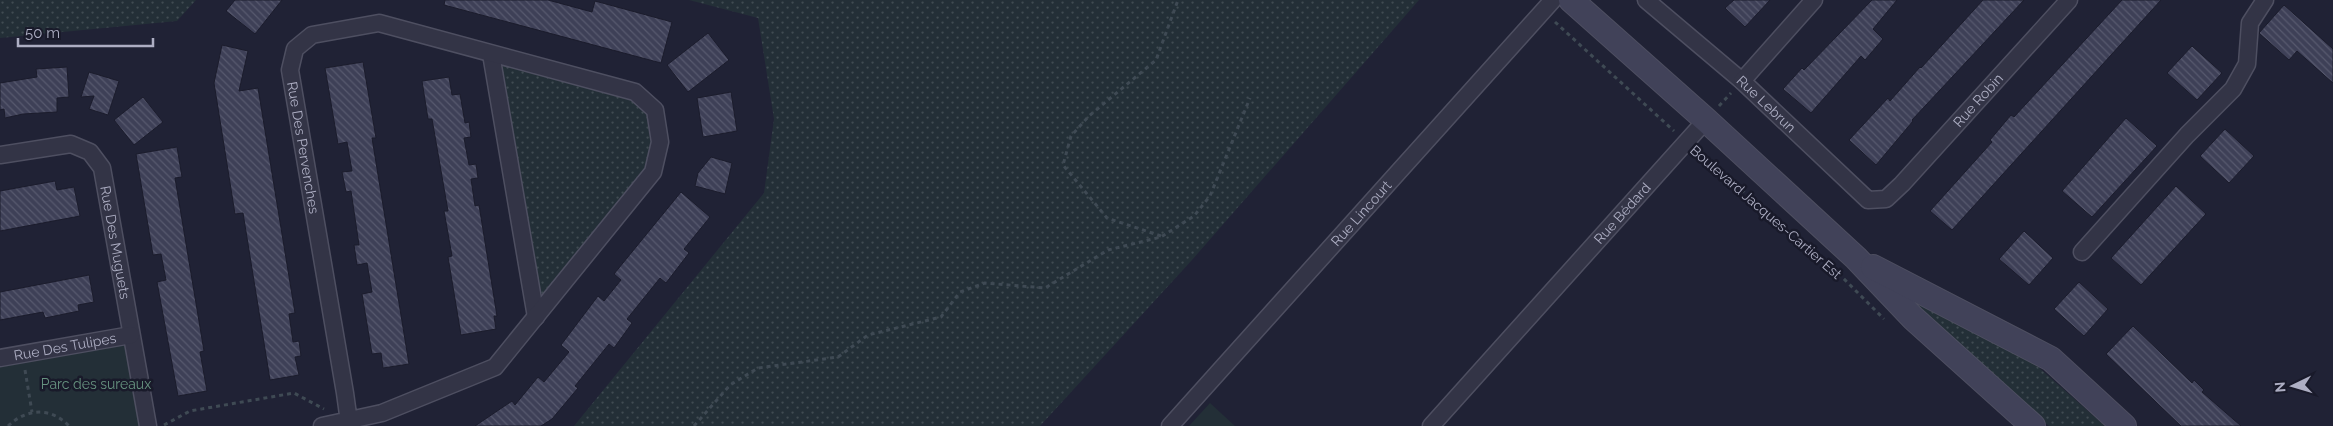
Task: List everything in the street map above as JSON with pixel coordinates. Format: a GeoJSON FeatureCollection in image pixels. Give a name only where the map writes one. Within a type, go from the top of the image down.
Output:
{"type":"FeatureCollection","features":[{"type":"Feature","properties":{"kind":"main road","name":"Boulevard Jacques-Cartier Est"},"geometry":{"type":"LineString","coordinates":[[1571,0],[1706,120],[1856,258],[1913,318],[2033,426]]}},
{"type":"Feature","properties":{"kind":"main road","name":"Boulevard Jacques-Cartier Est"},"geometry":{"type":"LineString","coordinates":[[1856,258],[2051,359],[2124,426]]}},
{"type":"Feature","properties":{"kind":"street","name":"Rue Lebrun"},"geometry":{"type":"LineString","coordinates":[[1646,0],[1742,81],[1868,200],[1886,199]]}},
{"type":"Feature","properties":{"kind":"street"},"geometry":{"type":"LineString","coordinates":[[1742,81],[1814,0]]}},
{"type":"Feature","properties":{"kind":"street","name":"Rue Robin"},"geometry":{"type":"LineString","coordinates":[[1886,199],[2069,0]]}},
{"type":"Feature","properties":{"kind":"street"},"geometry":{"type":"LineString","coordinates":[[2082,252],[2187,135],[2232,89],[2247,64],[2250,23],[2264,0]]}},
{"type":"Feature","properties":{"kind":"street","name":"Rue Lincourt"},"geometry":{"type":"LineString","coordinates":[[1170,426],[1548,6]]}},
{"type":"Feature","properties":{"kind":"street","name":"Rue Des Pervenches"},"geometry":{"type":"LineString","coordinates":[[322,426],[350,424],[495,367],[653,172],[660,142],[655,110],[635,92],[379,23],[312,35],[295,49],[290,70],[350,424]]}},
{"type":"Feature","properties":{"kind":"street"},"geometry":{"type":"LineString","coordinates":[[491,54],[536,316]]}},
{"type":"Feature","properties":{"kind":"street","name":"Rue Bédard"},"geometry":{"type":"LineString","coordinates":[[1431,426],[1706,120]]}},
{"type":"Feature","properties":{"kind":"street","name":"Rue Des Muguets"},"geometry":{"type":"LineString","coordinates":[[0,155],[71,144],[90,152],[102,168],[148,426]]}},
{"type":"Feature","properties":{"kind":"street","name":"Rue Des Tulipes"},"geometry":{"type":"LineString","coordinates":[[0,358],[131,335]]}},
{"type":"Feature","properties":{"kind":"path"},"geometry":{"type":"LineString","coordinates":[[1161,236],[1107,218],[1063,165],[1071,136],[1089,116],[1156,60],[1178,0]]}},
{"type":"Feature","properties":{"kind":"path","name":"Boulevard Jacques-Cartier Est"},"geometry":{"type":"LineString","coordinates":[[1548,6],[1686,142],[1834,269],[1885,321]]}},
{"type":"Feature","properties":{"kind":"path"},"geometry":{"type":"LineString","coordinates":[[1706,120],[1742,81]]}},
{"type":"Feature","properties":{"kind":"path"},"geometry":{"type":"LineString","coordinates":[[694,426],[730,385],[758,368],[838,357],[868,334],[941,317],[960,292],[985,283],[1045,288],[1108,250],[1161,236],[1194,216],[1210,196],[1250,98]]}},
{"type":"Feature","properties":{"kind":"path"},"geometry":{"type":"LineString","coordinates":[[22,354],[32,412]]}},
{"type":"Feature","properties":{"kind":"path"},"geometry":{"type":"LineString","coordinates":[[161,426],[190,411],[294,394],[350,424]]}},
{"type":"Feature","properties":{"kind":"path"},"geometry":{"type":"LineString","coordinates":[[8,426],[19,417],[32,412],[46,412],[58,416],[69,426]]}},
{"type":"Feature","properties":{"kind":"green space"},"geometry":{"type":"Polygon","coordinates":[[[0,0],[196,0],[177,21],[0,38],[0,0]]]}},
{"type":"Feature","properties":{"kind":"green space"},"geometry":{"type":"Polygon","coordinates":[[[689,0],[1419,0],[1192,260],[1040,426],[574,426],[764,193],[774,119],[758,18],[689,0]]]}},
{"type":"Feature","properties":{"kind":"green space"},"geometry":{"type":"Polygon","coordinates":[[[491,54],[635,92],[655,110],[653,172],[536,317],[491,54]]]}},
{"type":"Feature","properties":{"kind":"green space"},"geometry":{"type":"Polygon","coordinates":[[[1919,302],[2028,358],[2105,426],[2049,426],[1912,310],[1919,302]]]}},
{"type":"Feature","properties":{"kind":"green space","name":"Parc des sureaux"},"geometry":{"type":"Polygon","coordinates":[[[131,335],[148,426],[0,426],[0,358],[131,335]]]}},
{"type":"Feature","properties":{"kind":"green space"},"geometry":{"type":"Polygon","coordinates":[[[1210,403],[1235,426],[1189,426],[1210,403]]]}},
{"type":"Feature","properties":{"kind":"building"},"geometry":{"type":"Polygon","coordinates":[[[235,0],[282,0],[255,34],[226,11],[235,0]]]}},
{"type":"Feature","properties":{"kind":"building"},"geometry":{"type":"Polygon","coordinates":[[[445,0],[548,0],[592,12],[595,1],[672,22],[661,63],[444,5],[445,0]]]}},
{"type":"Feature","properties":{"kind":"building"},"geometry":{"type":"Polygon","coordinates":[[[1734,0],[1770,0],[1745,27],[1725,8],[1734,0]]]}},
{"type":"Feature","properties":{"kind":"building"},"geometry":{"type":"Polygon","coordinates":[[[1872,0],[1897,0],[1873,29],[1883,39],[1865,60],[1861,56],[1811,113],[1783,89],[1872,0]]]}},
{"type":"Feature","properties":{"kind":"building"},"geometry":{"type":"Polygon","coordinates":[[[1983,0],[2024,0],[1912,120],[1876,165],[1849,140],[1888,98],[1890,101],[1983,0]]]}},
{"type":"Feature","properties":{"kind":"building"},"geometry":{"type":"Polygon","coordinates":[[[2122,0],[2161,0],[1952,230],[1930,211],[1992,142],[1990,140],[2011,115],[2014,117],[2122,0]]]}},
{"type":"Feature","properties":{"kind":"building"},"geometry":{"type":"Polygon","coordinates":[[[2284,5],[2333,49],[2333,83],[2297,51],[2289,60],[2259,33],[2284,5]]]}},
{"type":"Feature","properties":{"kind":"building"},"geometry":{"type":"Polygon","coordinates":[[[708,33],[729,60],[688,92],[667,65],[708,33]]]}},
{"type":"Feature","properties":{"kind":"building"},"geometry":{"type":"Polygon","coordinates":[[[222,45],[248,51],[239,91],[258,88],[295,313],[289,314],[293,342],[299,341],[301,356],[295,357],[299,375],[270,380],[243,213],[235,214],[214,83],[222,45]]]}},
{"type":"Feature","properties":{"kind":"building"},"geometry":{"type":"Polygon","coordinates":[[[2192,46],[2222,73],[2197,100],[2167,73],[2192,46]]]}},
{"type":"Feature","properties":{"kind":"building"},"geometry":{"type":"Polygon","coordinates":[[[363,62],[376,138],[372,138],[409,364],[383,368],[381,353],[372,354],[362,294],[372,292],[367,263],[357,265],[354,245],[359,245],[351,191],[346,192],[342,172],[352,171],[347,142],[338,144],[325,68],[363,62]]]}},
{"type":"Feature","properties":{"kind":"building"},"geometry":{"type":"Polygon","coordinates":[[[67,67],[69,97],[57,98],[57,112],[23,114],[5,118],[4,109],[0,110],[0,83],[37,77],[36,69],[67,67]]]}},
{"type":"Feature","properties":{"kind":"building"},"geometry":{"type":"Polygon","coordinates":[[[89,72],[119,81],[108,115],[89,109],[94,96],[81,97],[89,72]]]}},
{"type":"Feature","properties":{"kind":"building"},"geometry":{"type":"Polygon","coordinates":[[[449,77],[452,95],[460,94],[465,123],[469,122],[471,137],[464,138],[469,165],[476,164],[478,178],[471,179],[475,206],[479,205],[497,316],[494,316],[496,329],[461,335],[448,257],[452,256],[444,211],[448,211],[432,119],[428,119],[422,81],[449,77]]]}},
{"type":"Feature","properties":{"kind":"building"},"geometry":{"type":"Polygon","coordinates":[[[731,92],[737,131],[703,137],[697,98],[731,92]]]}},
{"type":"Feature","properties":{"kind":"building"},"geometry":{"type":"Polygon","coordinates":[[[143,97],[163,122],[134,145],[114,120],[143,97]]]}},
{"type":"Feature","properties":{"kind":"building"},"geometry":{"type":"Polygon","coordinates":[[[2126,118],[2157,146],[2092,217],[2062,191],[2126,118]]]}},
{"type":"Feature","properties":{"kind":"building"},"geometry":{"type":"Polygon","coordinates":[[[2225,129],[2254,156],[2229,183],[2200,156],[2225,129]]]}},
{"type":"Feature","properties":{"kind":"building"},"geometry":{"type":"Polygon","coordinates":[[[177,147],[182,177],[175,178],[204,351],[200,352],[207,391],[178,396],[157,282],[166,280],[161,254],[153,255],[136,154],[177,147]]]}},
{"type":"Feature","properties":{"kind":"building"},"geometry":{"type":"Polygon","coordinates":[[[711,157],[732,163],[725,194],[695,186],[698,173],[711,157]]]}},
{"type":"Feature","properties":{"kind":"building"},"geometry":{"type":"Polygon","coordinates":[[[55,181],[57,190],[74,187],[80,216],[0,231],[0,191],[55,181]]]}},
{"type":"Feature","properties":{"kind":"building"},"geometry":{"type":"Polygon","coordinates":[[[2176,186],[2206,214],[2141,285],[2111,258],[2176,186]]]}},
{"type":"Feature","properties":{"kind":"building"},"geometry":{"type":"Polygon","coordinates":[[[681,192],[710,217],[684,249],[689,253],[666,283],[660,278],[627,319],[632,323],[614,348],[609,344],[575,386],[578,388],[552,419],[541,426],[475,426],[512,401],[515,405],[538,377],[544,382],[569,352],[561,345],[598,296],[604,301],[621,280],[614,274],[681,192]]]}},
{"type":"Feature","properties":{"kind":"building"},"geometry":{"type":"Polygon","coordinates":[[[2024,231],[2053,258],[2029,285],[1999,259],[2024,231]]]}},
{"type":"Feature","properties":{"kind":"building"},"geometry":{"type":"Polygon","coordinates":[[[89,275],[94,302],[78,305],[79,311],[45,318],[43,312],[0,320],[0,292],[89,275]]]}},
{"type":"Feature","properties":{"kind":"building"},"geometry":{"type":"Polygon","coordinates":[[[2079,282],[2108,309],[2084,336],[2054,309],[2079,282]]]}},
{"type":"Feature","properties":{"kind":"building"},"geometry":{"type":"Polygon","coordinates":[[[2133,326],[2192,383],[2194,380],[2204,390],[2202,392],[2241,426],[2181,426],[2106,354],[2133,326]]]}}]}
